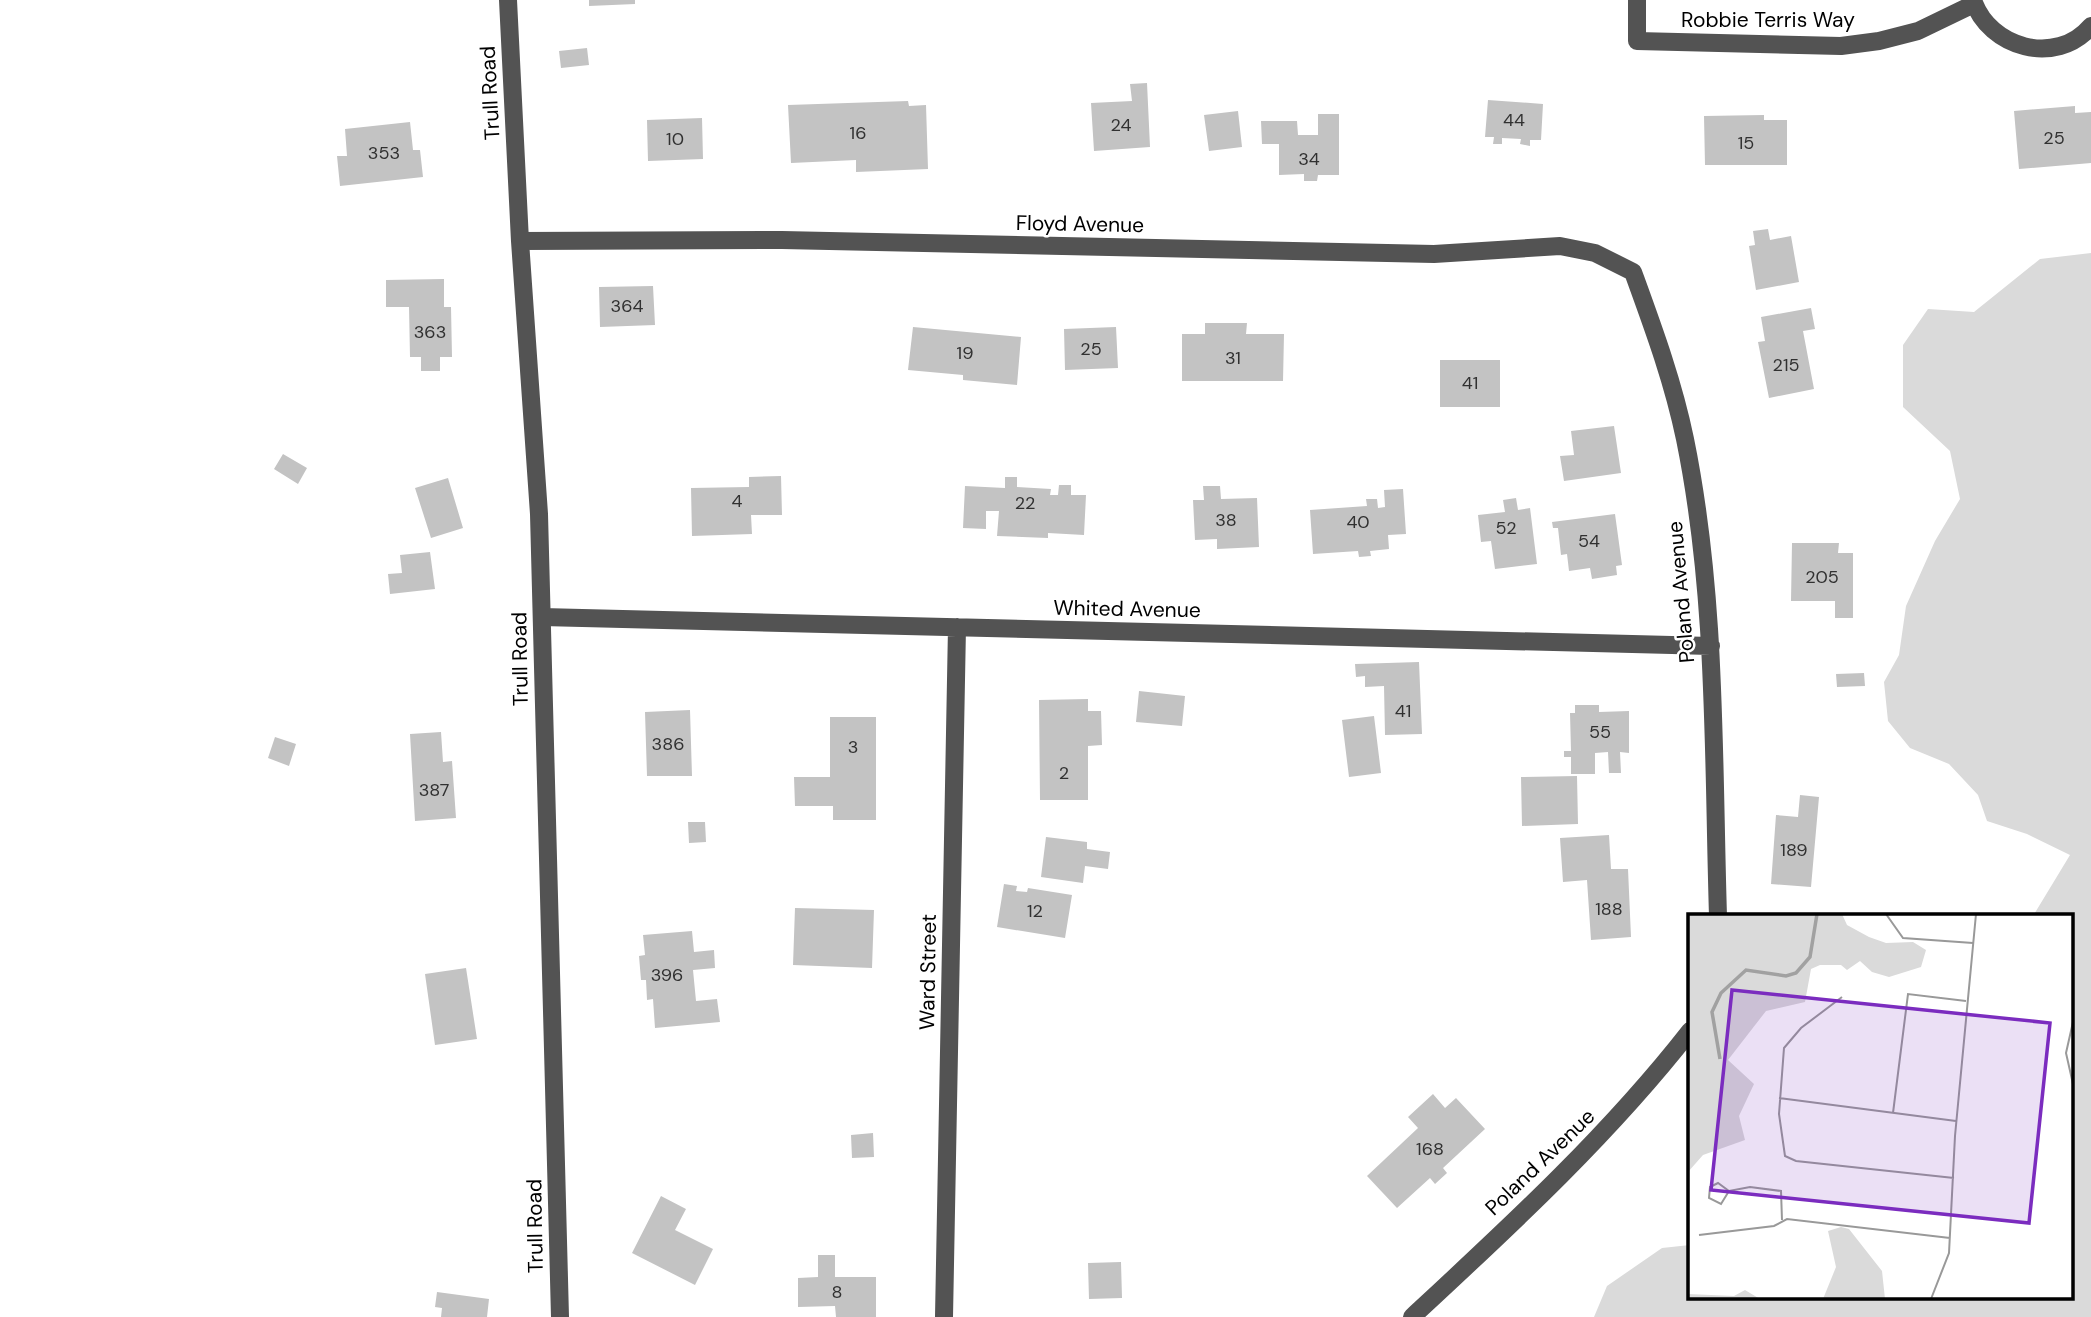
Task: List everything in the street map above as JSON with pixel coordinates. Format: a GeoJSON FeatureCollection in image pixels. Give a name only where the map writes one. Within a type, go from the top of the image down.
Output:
{"type":"FeatureCollection","features":[{"type":"Feature","properties":{"kind":"street","name":"Trull Road"},"geometry":{"type":"LineString","coordinates":[[508,0],[520,241],[539,514],[560,1317]]}},
{"type":"Feature","properties":{"kind":"street","name":"Robbie Terris Way"},"geometry":{"type":"LineString","coordinates":[[1637,0],[1637,41],[1841,46],[1879,41],[1918,31],[1973,2],[1983,21],[1997,34],[2014,44],[2034,49],[2053,48],[2072,41],[2091,26]]}},
{"type":"Feature","properties":{"kind":"street","name":"Floyd Avenue"},"geometry":{"type":"LineString","coordinates":[[520,241],[782,240],[1434,254],[1560,246],[1595,253],[1633,272]]}},
{"type":"Feature","properties":{"kind":"street","name":"Poland Avenue"},"geometry":{"type":"LineString","coordinates":[[1633,272],[1668,368],[1685,440],[1702,541],[1711,646],[1718,914]]}},
{"type":"Feature","properties":{"kind":"street","name":"Whited Avenue"},"geometry":{"type":"LineString","coordinates":[[542,617],[1711,646]]}},
{"type":"Feature","properties":{"kind":"street","name":"Ward Street"},"geometry":{"type":"LineString","coordinates":[[944,1317],[957,627]]}},
{"type":"Feature","properties":{"kind":"street","name":"Poland Avenue"},"geometry":{"type":"LineString","coordinates":[[1412,1317],[1617,1118],[1656,1075],[1688,1034]]}},
{"type":"Feature","properties":{"kind":"shaded area"},"geometry":{"type":"Polygon","coordinates":[[[2091,253],[2091,1317],[1594,1317],[1607,1286],[1662,1248],[1688,1245],[1688,1300],[2074,1300],[2074,914],[2034,914],[2070,855],[2027,834],[1987,821],[1978,795],[1949,764],[1910,748],[1888,721],[1884,682],[1899,655],[1906,606],[1935,541],[1960,499],[1950,451],[1903,407],[1903,345],[1928,309],[1974,312],[2040,259],[2091,253]]]}},
{"type":"Feature","properties":{"kind":"building"},"geometry":{"type":"Polygon","coordinates":[[[589,0],[635,0],[635,4],[589,6],[589,0]]]}},
{"type":"Feature","properties":{"kind":"building"},"geometry":{"type":"Polygon","coordinates":[[[587,48],[589,65],[561,68],[559,51],[587,48]]]}},
{"type":"Feature","properties":{"kind":"building"},"geometry":{"type":"Polygon","coordinates":[[[1147,83],[1150,147],[1094,151],[1091,103],[1132,101],[1130,84],[1147,83]]]}},
{"type":"Feature","properties":{"kind":"building"},"geometry":{"type":"Polygon","coordinates":[[[1488,100],[1543,104],[1541,140],[1530,140],[1530,146],[1520,144],[1521,139],[1502,138],[1502,144],[1493,144],[1494,137],[1485,137],[1488,100]]]}},
{"type":"Feature","properties":{"kind":"building"},"geometry":{"type":"Polygon","coordinates":[[[908,101],[909,106],[926,105],[928,169],[856,172],[856,160],[791,163],[788,105],[908,101]]]}},
{"type":"Feature","properties":{"kind":"building"},"geometry":{"type":"Polygon","coordinates":[[[2075,106],[2075,113],[2091,112],[2091,163],[2019,169],[2014,111],[2075,106]]]}},
{"type":"Feature","properties":{"kind":"building"},"geometry":{"type":"Polygon","coordinates":[[[1238,111],[1242,147],[1209,151],[1204,115],[1238,111]]]}},
{"type":"Feature","properties":{"kind":"building"},"geometry":{"type":"Polygon","coordinates":[[[1318,114],[1339,114],[1339,175],[1318,175],[1317,181],[1304,181],[1304,174],[1279,175],[1279,144],[1262,144],[1261,121],[1297,121],[1298,135],[1318,135],[1318,114]]]}},
{"type":"Feature","properties":{"kind":"building"},"geometry":{"type":"Polygon","coordinates":[[[1764,115],[1764,120],[1787,120],[1787,165],[1705,165],[1704,116],[1764,115]]]}},
{"type":"Feature","properties":{"kind":"building"},"geometry":{"type":"Polygon","coordinates":[[[702,118],[703,159],[648,161],[647,120],[702,118]]]}},
{"type":"Feature","properties":{"kind":"building"},"geometry":{"type":"Polygon","coordinates":[[[410,122],[413,150],[420,150],[423,177],[340,186],[337,156],[347,156],[345,129],[410,122]]]}},
{"type":"Feature","properties":{"kind":"building"},"geometry":{"type":"Polygon","coordinates":[[[1768,229],[1770,240],[1791,236],[1799,282],[1756,290],[1749,246],[1755,245],[1753,231],[1768,229]]]}},
{"type":"Feature","properties":{"kind":"building"},"geometry":{"type":"Polygon","coordinates":[[[444,279],[444,307],[451,307],[452,357],[440,357],[440,371],[421,371],[421,357],[410,357],[409,307],[386,307],[386,280],[444,279]]]}},
{"type":"Feature","properties":{"kind":"building"},"geometry":{"type":"Polygon","coordinates":[[[653,286],[655,325],[600,327],[599,287],[653,286]]]}},
{"type":"Feature","properties":{"kind":"building"},"geometry":{"type":"Polygon","coordinates":[[[1811,308],[1815,329],[1803,331],[1814,389],[1769,398],[1758,342],[1765,341],[1761,317],[1811,308]]]}},
{"type":"Feature","properties":{"kind":"building"},"geometry":{"type":"Polygon","coordinates":[[[1205,323],[1247,323],[1246,334],[1284,334],[1283,381],[1182,381],[1182,334],[1205,334],[1205,323]]]}},
{"type":"Feature","properties":{"kind":"building"},"geometry":{"type":"Polygon","coordinates":[[[913,327],[1021,337],[1017,385],[963,380],[963,375],[908,370],[913,327]]]}},
{"type":"Feature","properties":{"kind":"building"},"geometry":{"type":"Polygon","coordinates":[[[1116,327],[1118,368],[1065,370],[1064,329],[1116,327]]]}},
{"type":"Feature","properties":{"kind":"building"},"geometry":{"type":"Polygon","coordinates":[[[1440,360],[1500,360],[1500,407],[1440,407],[1440,360]]]}},
{"type":"Feature","properties":{"kind":"building"},"geometry":{"type":"Polygon","coordinates":[[[1614,426],[1621,473],[1564,481],[1560,456],[1574,455],[1571,431],[1614,426]]]}},
{"type":"Feature","properties":{"kind":"building"},"geometry":{"type":"Polygon","coordinates":[[[283,454],[307,468],[298,484],[274,469],[283,454]]]}},
{"type":"Feature","properties":{"kind":"building"},"geometry":{"type":"Polygon","coordinates":[[[781,476],[782,515],[751,515],[752,534],[692,536],[691,488],[749,487],[749,477],[781,476]]]}},
{"type":"Feature","properties":{"kind":"building"},"geometry":{"type":"Polygon","coordinates":[[[1005,477],[1017,477],[1017,487],[1051,489],[1050,495],[1058,495],[1059,485],[1071,485],[1071,495],[1086,495],[1084,535],[1048,533],[1048,538],[997,536],[999,511],[986,511],[986,529],[963,528],[965,486],[1005,488],[1005,477]]]}},
{"type":"Feature","properties":{"kind":"building"},"geometry":{"type":"Polygon","coordinates":[[[448,478],[463,528],[431,538],[415,488],[448,478]]]}},
{"type":"Feature","properties":{"kind":"building"},"geometry":{"type":"Polygon","coordinates":[[[1203,486],[1220,486],[1221,499],[1257,498],[1259,547],[1217,549],[1217,539],[1195,540],[1193,500],[1204,500],[1203,486]]]}},
{"type":"Feature","properties":{"kind":"building"},"geometry":{"type":"Polygon","coordinates":[[[1403,489],[1406,534],[1388,535],[1389,549],[1370,551],[1371,556],[1359,557],[1358,551],[1313,554],[1310,510],[1367,506],[1366,499],[1377,499],[1378,508],[1385,507],[1384,490],[1403,489]]]}},
{"type":"Feature","properties":{"kind":"building"},"geometry":{"type":"Polygon","coordinates":[[[1516,498],[1518,510],[1530,508],[1537,564],[1495,569],[1491,541],[1481,542],[1478,515],[1505,512],[1503,500],[1516,498]]]}},
{"type":"Feature","properties":{"kind":"building"},"geometry":{"type":"Polygon","coordinates":[[[1615,514],[1622,565],[1616,566],[1617,575],[1592,579],[1590,568],[1569,571],[1567,554],[1561,555],[1558,528],[1553,528],[1552,522],[1615,514]]]}},
{"type":"Feature","properties":{"kind":"building"},"geometry":{"type":"Polygon","coordinates":[[[1792,543],[1839,543],[1838,553],[1853,553],[1853,618],[1835,618],[1835,601],[1791,601],[1792,543]]]}},
{"type":"Feature","properties":{"kind":"building"},"geometry":{"type":"Polygon","coordinates":[[[430,552],[435,589],[390,594],[388,574],[402,573],[400,555],[430,552]]]}},
{"type":"Feature","properties":{"kind":"building"},"geometry":{"type":"Polygon","coordinates":[[[1419,662],[1422,734],[1385,735],[1384,686],[1365,687],[1365,676],[1356,677],[1355,664],[1419,662]]]}},
{"type":"Feature","properties":{"kind":"building"},"geometry":{"type":"Polygon","coordinates":[[[1864,673],[1865,686],[1837,687],[1836,674],[1864,673]]]}},
{"type":"Feature","properties":{"kind":"building"},"geometry":{"type":"Polygon","coordinates":[[[1139,691],[1185,696],[1182,726],[1136,722],[1139,691]]]}},
{"type":"Feature","properties":{"kind":"building"},"geometry":{"type":"Polygon","coordinates":[[[1088,699],[1088,711],[1101,711],[1102,745],[1088,746],[1088,800],[1040,800],[1039,700],[1088,699]]]}},
{"type":"Feature","properties":{"kind":"building"},"geometry":{"type":"Polygon","coordinates":[[[1575,705],[1599,705],[1599,712],[1629,711],[1629,753],[1620,752],[1621,773],[1609,773],[1608,752],[1595,753],[1595,774],[1571,774],[1571,757],[1564,757],[1564,751],[1571,751],[1570,713],[1575,713],[1575,705]]]}},
{"type":"Feature","properties":{"kind":"building"},"geometry":{"type":"Polygon","coordinates":[[[690,710],[692,776],[647,776],[645,712],[690,710]]]}},
{"type":"Feature","properties":{"kind":"building"},"geometry":{"type":"Polygon","coordinates":[[[1374,716],[1381,773],[1349,777],[1342,720],[1374,716]]]}},
{"type":"Feature","properties":{"kind":"building"},"geometry":{"type":"Polygon","coordinates":[[[830,717],[876,717],[876,820],[833,820],[833,806],[795,806],[794,777],[830,777],[830,717]]]}},
{"type":"Feature","properties":{"kind":"building"},"geometry":{"type":"Polygon","coordinates":[[[441,732],[443,762],[452,761],[456,818],[415,821],[410,734],[441,732]]]}},
{"type":"Feature","properties":{"kind":"building"},"geometry":{"type":"Polygon","coordinates":[[[275,737],[296,744],[289,766],[268,758],[275,737]]]}},
{"type":"Feature","properties":{"kind":"building"},"geometry":{"type":"Polygon","coordinates":[[[1577,776],[1578,824],[1522,826],[1521,777],[1577,776]]]}},
{"type":"Feature","properties":{"kind":"building"},"geometry":{"type":"Polygon","coordinates":[[[1800,795],[1819,797],[1811,887],[1771,884],[1776,815],[1798,817],[1800,795]]]}},
{"type":"Feature","properties":{"kind":"building"},"geometry":{"type":"Polygon","coordinates":[[[688,822],[705,822],[706,842],[689,843],[688,822]]]}},
{"type":"Feature","properties":{"kind":"building"},"geometry":{"type":"Polygon","coordinates":[[[1609,835],[1611,869],[1628,869],[1631,937],[1591,940],[1587,880],[1563,882],[1560,838],[1609,835]]]}},
{"type":"Feature","properties":{"kind":"building"},"geometry":{"type":"Polygon","coordinates":[[[1046,837],[1087,842],[1087,849],[1110,852],[1108,869],[1085,866],[1083,883],[1041,877],[1046,837]]]}},
{"type":"Feature","properties":{"kind":"building"},"geometry":{"type":"Polygon","coordinates":[[[1004,884],[1017,886],[1016,891],[1027,892],[1028,888],[1072,895],[1065,938],[997,927],[1004,884]]]}},
{"type":"Feature","properties":{"kind":"building"},"geometry":{"type":"Polygon","coordinates":[[[795,908],[874,910],[872,968],[793,965],[795,908]]]}},
{"type":"Feature","properties":{"kind":"building"},"geometry":{"type":"Polygon","coordinates":[[[692,931],[694,952],[714,950],[715,968],[693,970],[696,1001],[717,999],[720,1022],[655,1028],[653,999],[647,1000],[646,980],[641,980],[639,956],[645,955],[643,935],[692,931]]]}},
{"type":"Feature","properties":{"kind":"building"},"geometry":{"type":"Polygon","coordinates":[[[466,968],[477,1039],[435,1045],[425,974],[466,968]]]}},
{"type":"Feature","properties":{"kind":"building"},"geometry":{"type":"Polygon","coordinates":[[[1433,1094],[1445,1108],[1456,1098],[1485,1129],[1443,1168],[1447,1173],[1435,1184],[1430,1178],[1397,1208],[1367,1176],[1418,1128],[1408,1117],[1433,1094]]]}},
{"type":"Feature","properties":{"kind":"building"},"geometry":{"type":"Polygon","coordinates":[[[873,1133],[874,1157],[852,1158],[851,1135],[873,1133]]]}},
{"type":"Feature","properties":{"kind":"building"},"geometry":{"type":"Polygon","coordinates":[[[661,1196],[686,1209],[675,1230],[713,1249],[695,1285],[632,1253],[661,1196]]]}},
{"type":"Feature","properties":{"kind":"building"},"geometry":{"type":"Polygon","coordinates":[[[818,1255],[835,1255],[835,1277],[876,1277],[876,1317],[836,1317],[835,1306],[798,1307],[798,1278],[818,1277],[818,1255]]]}},
{"type":"Feature","properties":{"kind":"building"},"geometry":{"type":"Polygon","coordinates":[[[1121,1262],[1122,1298],[1089,1299],[1088,1263],[1121,1262]]]}},
{"type":"Feature","properties":{"kind":"building"},"geometry":{"type":"Polygon","coordinates":[[[437,1292],[489,1299],[487,1317],[441,1317],[442,1308],[435,1307],[437,1292]]]}}]}
